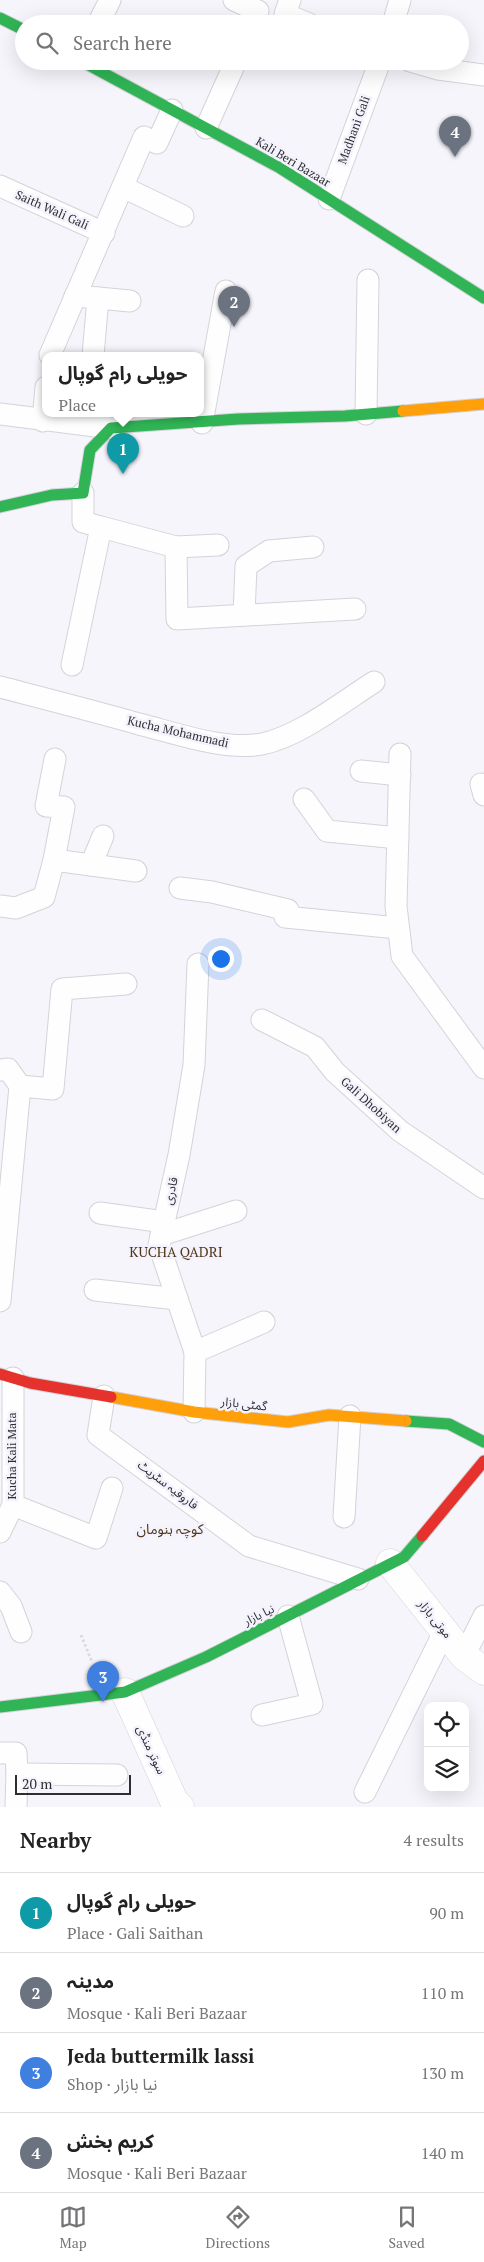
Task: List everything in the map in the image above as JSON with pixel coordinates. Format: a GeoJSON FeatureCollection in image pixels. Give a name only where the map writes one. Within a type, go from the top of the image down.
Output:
{"type":"FeatureCollection","features":[{"type":"Feature","properties":{"kind":"street"},"geometry":{"type":"LineString","coordinates":[[0,18],[15,26]]}},
{"type":"Feature","properties":{"kind":"street","name":"Kali Beri Bazaar"},"geometry":{"type":"LineString","coordinates":[[99,70],[280,168],[484,298]]}},
{"type":"Feature","properties":{"kind":"street"},"geometry":{"type":"LineString","coordinates":[[0,507],[52,495],[83,493],[90,450],[111,428],[238,419],[366,414],[484,404]]}},
{"type":"Feature","properties":{"kind":"street","name":"گمٹی بازار"},"geometry":{"type":"LineString","coordinates":[[6,1376],[194,1412],[288,1422],[329,1415],[450,1424],[484,1442]]}},
{"type":"Feature","properties":{"kind":"street","name":"نیا بازار"},"geometry":{"type":"LineString","coordinates":[[0,1707],[124,1692],[206,1657],[288,1616],[404,1557],[476,1482],[484,1461]]}},
{"type":"Feature","properties":{"kind":"street","name":"موتی بازار"},"geometry":{"type":"LineString","coordinates":[[390,1564],[444,1630],[474,1663]]}},
{"type":"Feature","properties":{"kind":"street","name":"سوتر منڈی"},"geometry":{"type":"LineString","coordinates":[[124,1692],[174,1801],[180,1807]]}},
{"type":"Feature","properties":{"kind":"lane"},"geometry":{"type":"LineString","coordinates":[[102,15],[110,0]]}},
{"type":"Feature","properties":{"kind":"lane"},"geometry":{"type":"LineString","coordinates":[[234,0],[258,11],[256,15]]}},
{"type":"Feature","properties":{"kind":"lane"},"geometry":{"type":"LineString","coordinates":[[287,15],[285,14],[290,0]]}},
{"type":"Feature","properties":{"kind":"lane"},"geometry":{"type":"LineString","coordinates":[[396,15],[400,0]]}},
{"type":"Feature","properties":{"kind":"lane"},"geometry":{"type":"LineString","coordinates":[[206,128],[232,70]]}},
{"type":"Feature","properties":{"kind":"lane","name":"Madhani Gali"},"geometry":{"type":"LineString","coordinates":[[329,199],[377,70]]}},
{"type":"Feature","properties":{"kind":"lane"},"geometry":{"type":"LineString","coordinates":[[438,70],[484,75]]}},
{"type":"Feature","properties":{"kind":"lane"},"geometry":{"type":"LineString","coordinates":[[51,352],[144,137],[157,142],[172,110]]}},
{"type":"Feature","properties":{"kind":"lane","name":"Saith Wali Gali"},"geometry":{"type":"LineString","coordinates":[[0,186],[104,233]]}},
{"type":"Feature","properties":{"kind":"lane"},"geometry":{"type":"LineString","coordinates":[[123,187],[183,216]]}},
{"type":"Feature","properties":{"kind":"lane"},"geometry":{"type":"LineString","coordinates":[[366,414],[368,280]]}},
{"type":"Feature","properties":{"kind":"lane"},"geometry":{"type":"LineString","coordinates":[[204,412],[226,291]]}},
{"type":"Feature","properties":{"kind":"lane"},"geometry":{"type":"LineString","coordinates":[[75,296],[130,301]]}},
{"type":"Feature","properties":{"kind":"lane"},"geometry":{"type":"LineString","coordinates":[[93,352],[98,298]]}},
{"type":"Feature","properties":{"kind":"lane"},"geometry":{"type":"LineString","coordinates":[[0,414],[43,421],[111,428]]}},
{"type":"Feature","properties":{"kind":"lane"},"geometry":{"type":"LineString","coordinates":[[43,417],[43,421]]}},
{"type":"Feature","properties":{"kind":"lane"},"geometry":{"type":"LineString","coordinates":[[202,423],[203,417]]}},
{"type":"Feature","properties":{"kind":"lane"},"geometry":{"type":"LineString","coordinates":[[83,493],[83,522],[176,547],[218,545]]}},
{"type":"Feature","properties":{"kind":"lane"},"geometry":{"type":"LineString","coordinates":[[72,665],[102,527]]}},
{"type":"Feature","properties":{"kind":"lane"},"geometry":{"type":"LineString","coordinates":[[176,547],[177,619],[355,609]]}},
{"type":"Feature","properties":{"kind":"lane"},"geometry":{"type":"LineString","coordinates":[[244,615],[246,566],[269,551],[313,547]]}},
{"type":"Feature","properties":{"kind":"lane","name":"Kucha Mohammadi"},"geometry":{"type":"LineString","coordinates":[[0,687],[186,736],[226,744],[261,744],[284,737],[308,724],[374,682]]}},
{"type":"Feature","properties":{"kind":"lane"},"geometry":{"type":"LineString","coordinates":[[0,906],[16,908],[44,897],[54,860],[64,808],[46,806],[55,759]]}},
{"type":"Feature","properties":{"kind":"lane"},"geometry":{"type":"LineString","coordinates":[[361,771],[400,764],[396,906],[402,956],[484,1068]]}},
{"type":"Feature","properties":{"kind":"lane"},"geometry":{"type":"LineString","coordinates":[[304,798],[326,831],[398,838]]}},
{"type":"Feature","properties":{"kind":"lane"},"geometry":{"type":"LineString","coordinates":[[91,865],[103,836]]}},
{"type":"Feature","properties":{"kind":"lane"},"geometry":{"type":"LineString","coordinates":[[54,860],[136,871]]}},
{"type":"Feature","properties":{"kind":"lane"},"geometry":{"type":"LineString","coordinates":[[180,888],[212,892],[288,910],[285,917],[398,928]]}},
{"type":"Feature","properties":{"kind":"lane","name":"قادری"},"geometry":{"type":"LineString","coordinates":[[194,1412],[195,1352],[159,1245],[179,1155],[194,1065],[198,964]]}},
{"type":"Feature","properties":{"kind":"lane"},"geometry":{"type":"LineString","coordinates":[[20,1086],[53,1089],[62,989],[126,984]]}},
{"type":"Feature","properties":{"kind":"lane","name":"Gali Dhobiyan"},"geometry":{"type":"LineString","coordinates":[[262,1020],[315,1047],[335,1072],[400,1131],[484,1188]]}},
{"type":"Feature","properties":{"kind":"lane"},"geometry":{"type":"LineString","coordinates":[[0,1070],[8,1069],[20,1086],[7,1154],[0,1301]]}},
{"type":"Feature","properties":{"kind":"lane"},"geometry":{"type":"LineString","coordinates":[[100,1213],[163,1228],[236,1211]]}},
{"type":"Feature","properties":{"kind":"lane"},"geometry":{"type":"LineString","coordinates":[[95,1290],[177,1299]]}},
{"type":"Feature","properties":{"kind":"lane"},"geometry":{"type":"LineString","coordinates":[[195,1352],[264,1322]]}},
{"type":"Feature","properties":{"kind":"lane","name":"Kucha Kali Mata"},"geometry":{"type":"LineString","coordinates":[[1,1527],[12,1505],[6,1376]]}},
{"type":"Feature","properties":{"kind":"lane","name":"فاروقیہ سٹریٹ"},"geometry":{"type":"LineString","coordinates":[[104,1396],[98,1435],[249,1546],[358,1580]]}},
{"type":"Feature","properties":{"kind":"lane"},"geometry":{"type":"LineString","coordinates":[[344,1517],[350,1416]]}},
{"type":"Feature","properties":{"kind":"lane"},"geometry":{"type":"LineString","coordinates":[[12,1505],[96,1538],[112,1488]]}},
{"type":"Feature","properties":{"kind":"lane"},"geometry":{"type":"LineString","coordinates":[[0,1592],[11,1606],[21,1632]]}},
{"type":"Feature","properties":{"kind":"lane"},"geometry":{"type":"LineString","coordinates":[[262,1715],[312,1704],[288,1616]]}},
{"type":"Feature","properties":{"kind":"lane"},"geometry":{"type":"LineString","coordinates":[[474,1663],[484,1616]]}},
{"type":"Feature","properties":{"kind":"lane"},"geometry":{"type":"LineString","coordinates":[[366,1792],[444,1630]]}},
{"type":"Feature","properties":{"kind":"lane"},"geometry":{"type":"LineString","coordinates":[[0,1753],[16,1753],[18,1774],[16,1807]]}},
{"type":"Feature","properties":{"kind":"lane"},"geometry":{"type":"LineString","coordinates":[[18,1774],[117,1775]]}},
{"type":"Feature","properties":{"kind":"traffic: fast"},"geometry":{"type":"LineString","coordinates":[[0,18],[15,26]]}},
{"type":"Feature","properties":{"kind":"traffic: fast"},"geometry":{"type":"LineString","coordinates":[[98,70],[280,168],[484,298]]}},
{"type":"Feature","properties":{"kind":"traffic: fast"},"geometry":{"type":"LineString","coordinates":[[0,507],[52,495],[83,493],[90,450],[111,428],[238,419],[345,416],[403,411]]}},
{"type":"Feature","properties":{"kind":"traffic: fast"},"geometry":{"type":"LineString","coordinates":[[406,1421],[449,1424],[484,1442]]}},
{"type":"Feature","properties":{"kind":"traffic: fast"},"geometry":{"type":"LineString","coordinates":[[0,1707],[125,1692],[206,1657],[404,1557],[422,1536]]}},
{"type":"Feature","properties":{"kind":"traffic: slow"},"geometry":{"type":"LineString","coordinates":[[403,411],[484,404]]}},
{"type":"Feature","properties":{"kind":"traffic: slow"},"geometry":{"type":"LineString","coordinates":[[111,1397],[194,1412],[288,1422],[329,1415],[406,1421]]}},
{"type":"Feature","properties":{"kind":"traffic: jam"},"geometry":{"type":"LineString","coordinates":[[0,1374],[30,1383],[111,1397]]}},
{"type":"Feature","properties":{"kind":"traffic: jam"},"geometry":{"type":"LineString","coordinates":[[422,1536],[484,1461]]}},
{"type":"Feature","properties":{"kind":"place","name":"کریم بخش"},"geometry":{"type":"Point","coordinates":[455,157]}},
{"type":"Feature","properties":{"kind":"place","name":"مدینہ"},"geometry":{"type":"Point","coordinates":[234,327]}},
{"type":"Feature","properties":{"kind":"place","name":"حویلی رام گوپال"},"geometry":{"type":"Point","coordinates":[123,474]}},
{"type":"Feature","properties":{"kind":"place","name":"Jeda buttermilk lassi"},"geometry":{"type":"Point","coordinates":[103,1702]}},
{"type":"Feature","properties":{"kind":"district","name":"KUCHA QADRI"},"geometry":{"type":"Point","coordinates":[176,1252]}},
{"type":"Feature","properties":{"kind":"district","name":"کوچہ ہنومان"},"geometry":{"type":"Point","coordinates":[170,1529]}}]}
